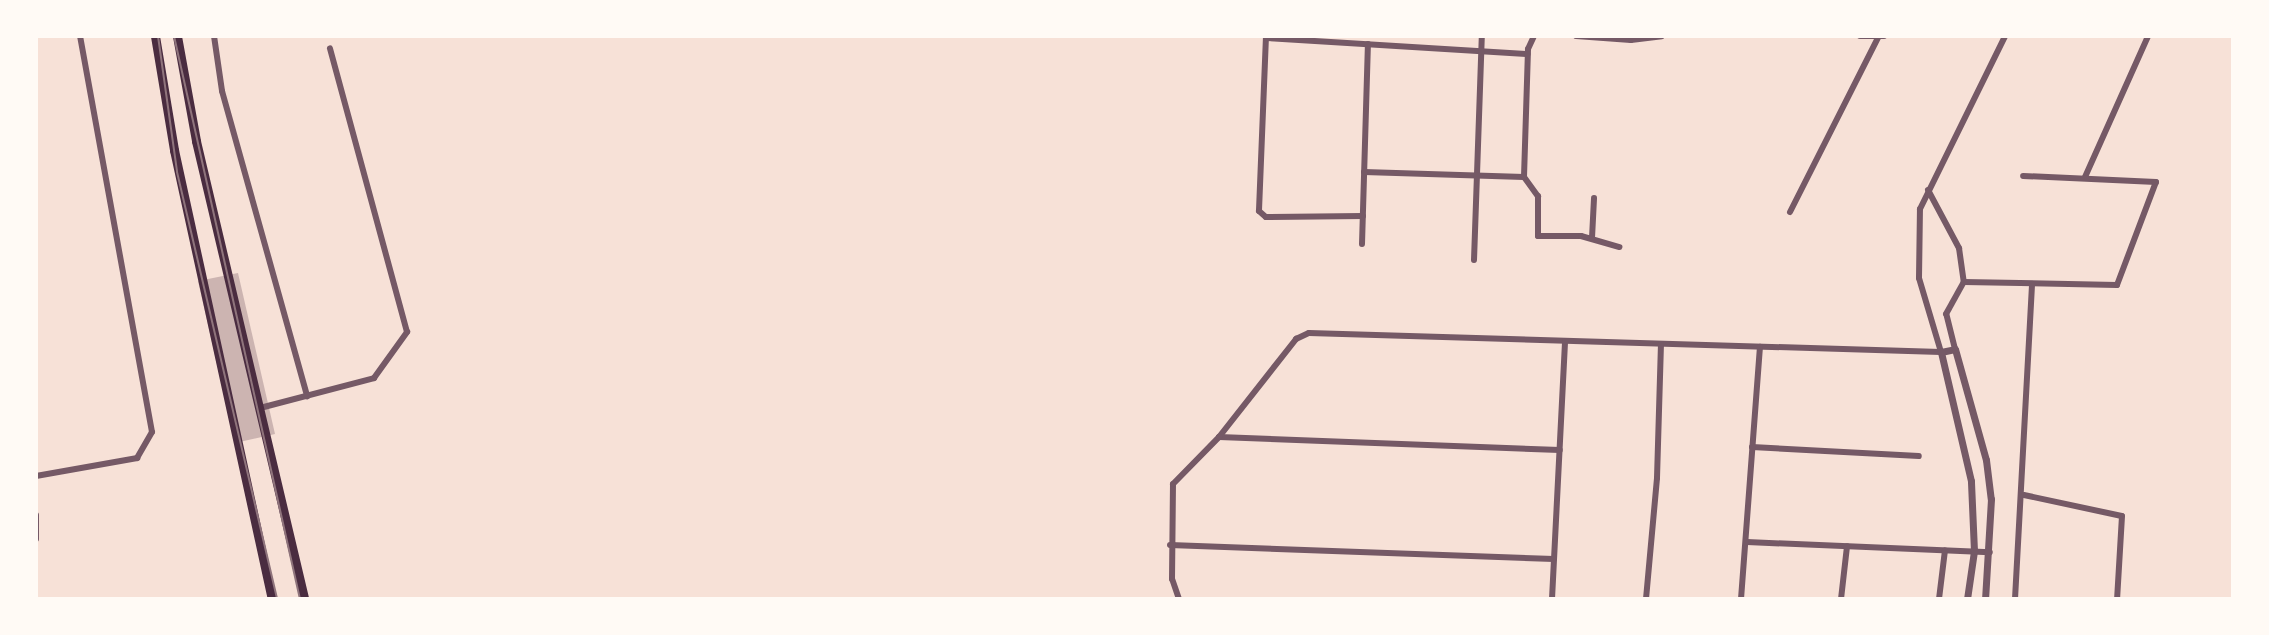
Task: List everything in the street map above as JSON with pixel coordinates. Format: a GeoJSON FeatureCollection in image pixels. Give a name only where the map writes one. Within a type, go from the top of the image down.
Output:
{"type":"FeatureCollection","features":[{"type":"Feature","properties":{"kind":"highway"},"geometry":{"type":"LineString","coordinates":[[155,36],[174,150],[272,599]]}},
{"type":"Feature","properties":{"kind":"highway"},"geometry":{"type":"LineString","coordinates":[[177,36],[304,599]]}},
{"type":"Feature","properties":{"kind":"street"},"geometry":{"type":"LineString","coordinates":[[36,476],[137,458],[152,432],[80,36]]}},
{"type":"Feature","properties":{"kind":"street"},"geometry":{"type":"LineString","coordinates":[[214,36],[222,91],[307,396]]}},
{"type":"Feature","properties":{"kind":"street"},"geometry":{"type":"LineString","coordinates":[[1474,260],[1482,36]]}},
{"type":"Feature","properties":{"kind":"street"},"geometry":{"type":"LineString","coordinates":[[1534,36],[1528,54],[1524,177],[1538,196],[1538,236],[1592,238],[1619,247]]}},
{"type":"Feature","properties":{"kind":"street"},"geometry":{"type":"LineString","coordinates":[[1576,36],[1631,40],[1662,36]]}},
{"type":"Feature","properties":{"kind":"street"},"geometry":{"type":"LineString","coordinates":[[1790,212],[1881,37],[1860,36]]}},
{"type":"Feature","properties":{"kind":"street"},"geometry":{"type":"LineString","coordinates":[[1967,599],[1974,551],[1971,481],[1941,352],[1919,278],[1917,241],[1927,186],[2005,36]]}},
{"type":"Feature","properties":{"kind":"street"},"geometry":{"type":"LineString","coordinates":[[2085,177],[2148,36]]}},
{"type":"Feature","properties":{"kind":"street"},"geometry":{"type":"LineString","coordinates":[[1363,216],[1266,217],[1259,211],[1266,37],[1528,54]]}},
{"type":"Feature","properties":{"kind":"street"},"geometry":{"type":"LineString","coordinates":[[1362,244],[1368,44]]}},
{"type":"Feature","properties":{"kind":"street"},"geometry":{"type":"LineString","coordinates":[[260,408],[381,374],[408,324],[330,48]]}},
{"type":"Feature","properties":{"kind":"street"},"geometry":{"type":"LineString","coordinates":[[1364,172],[1524,177]]}},
{"type":"Feature","properties":{"kind":"street"},"geometry":{"type":"LineString","coordinates":[[1964,282],[2117,285],[2156,182],[2023,176]]}},
{"type":"Feature","properties":{"kind":"street"},"geometry":{"type":"LineString","coordinates":[[1927,186],[1930,203],[1959,248],[1964,282],[1946,314],[1986,460],[1990,552],[1985,599]]}},
{"type":"Feature","properties":{"kind":"street"},"geometry":{"type":"LineString","coordinates":[[1592,238],[1594,198]]}},
{"type":"Feature","properties":{"kind":"street"},"geometry":{"type":"LineString","coordinates":[[2015,599],[2024,495],[2032,284]]}},
{"type":"Feature","properties":{"kind":"street"},"geometry":{"type":"LineString","coordinates":[[1179,599],[1172,579],[1170,545],[1173,484],[1219,437],[1296,339],[1309,333],[1941,352],[1955,349]]}},
{"type":"Feature","properties":{"kind":"street"},"geometry":{"type":"LineString","coordinates":[[1552,599],[1565,341]]}},
{"type":"Feature","properties":{"kind":"street"},"geometry":{"type":"LineString","coordinates":[[1646,599],[1657,478],[1661,344]]}},
{"type":"Feature","properties":{"kind":"street"},"geometry":{"type":"LineString","coordinates":[[1741,599],[1760,347]]}},
{"type":"Feature","properties":{"kind":"street"},"geometry":{"type":"LineString","coordinates":[[1219,437],[1560,450]]}},
{"type":"Feature","properties":{"kind":"street"},"geometry":{"type":"LineString","coordinates":[[1752,447],[1919,456]]}},
{"type":"Feature","properties":{"kind":"street"},"geometry":{"type":"LineString","coordinates":[[2024,495],[2122,516],[2117,599]]}},
{"type":"Feature","properties":{"kind":"street"},"geometry":{"type":"LineString","coordinates":[[36,515],[36,539]]}},
{"type":"Feature","properties":{"kind":"street"},"geometry":{"type":"LineString","coordinates":[[1747,542],[1990,552]]}},
{"type":"Feature","properties":{"kind":"street"},"geometry":{"type":"LineString","coordinates":[[1170,545],[1554,559]]}},
{"type":"Feature","properties":{"kind":"street"},"geometry":{"type":"LineString","coordinates":[[1841,599],[1847,546]]}},
{"type":"Feature","properties":{"kind":"street"},"geometry":{"type":"LineString","coordinates":[[1939,599],[1945,550]]}},
{"type":"Feature","properties":{"kind":"building"},"geometry":{"type":"Polygon","coordinates":[[[238,273],[275,434],[235,443],[198,281],[238,273]]]}},
{"type":"Feature","properties":{"kind":"tram line"},"geometry":{"type":"LineString","coordinates":[[158,36],[177,172],[277,599]]}},
{"type":"Feature","properties":{"kind":"tram line"},"geometry":{"type":"LineString","coordinates":[[174,36],[300,599]]}}]}
